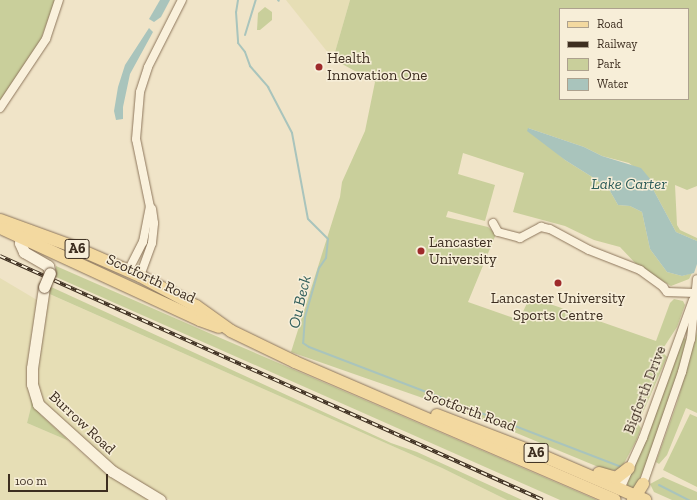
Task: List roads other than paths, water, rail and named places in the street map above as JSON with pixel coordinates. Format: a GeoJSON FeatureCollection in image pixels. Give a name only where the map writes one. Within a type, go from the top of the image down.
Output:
{"type":"FeatureCollection","features":[{"type":"Feature","properties":{"kind":"main road","name":"Scotforth Road"},"geometry":{"type":"LineString","coordinates":[[0,220],[23,234],[196,306],[231,331]]}},
{"type":"Feature","properties":{"kind":"main road","name":"Scotforth Road"},"geometry":{"type":"LineString","coordinates":[[0,228],[69,245],[128,271],[134,281],[200,320],[231,331],[289,360],[619,496],[640,499]]}},
{"type":"Feature","properties":{"kind":"main road","name":"Scotforth Road"},"geometry":{"type":"LineString","coordinates":[[371,395],[424,410],[619,496]]}},
{"type":"Feature","properties":{"kind":"main road"},"geometry":{"type":"LineString","coordinates":[[424,410],[454,416],[510,436],[612,478],[620,477],[629,468]]}},
{"type":"Feature","properties":{"kind":"main road"},"geometry":{"type":"LineString","coordinates":[[640,499],[643,484]]}},
{"type":"Feature","properties":{"kind":"street"},"geometry":{"type":"LineString","coordinates":[[0,108],[46,39],[59,0]]}},
{"type":"Feature","properties":{"kind":"street"},"geometry":{"type":"LineString","coordinates":[[128,271],[143,242],[150,207],[136,138],[138,105],[148,67],[182,0]]}},
{"type":"Feature","properties":{"kind":"street"},"geometry":{"type":"LineString","coordinates":[[134,281],[153,233],[154,211],[150,207]]}},
{"type":"Feature","properties":{"kind":"street"},"geometry":{"type":"LineString","coordinates":[[493,223],[498,232],[520,238],[541,227],[550,229],[589,250],[640,270],[664,287],[667,292],[694,297]]}},
{"type":"Feature","properties":{"kind":"street","name":"Burrow Road"},"geometry":{"type":"LineString","coordinates":[[23,234],[20,245],[24,252],[48,266],[50,273],[44,287],[32,362],[32,384],[38,404],[102,464],[160,500]]}},
{"type":"Feature","properties":{"kind":"street","name":"Bigforth Drive"},"geometry":{"type":"LineString","coordinates":[[643,484],[682,372],[691,339],[697,279]]}},
{"type":"Feature","properties":{"kind":"street","name":"Bigforth Drive"},"geometry":{"type":"LineString","coordinates":[[619,496],[662,388],[694,297]]}},
{"type":"Feature","properties":{"kind":"water"},"geometry":{"type":"Polygon","coordinates":[[[160,0],[170,0],[161,17],[154,22],[149,19],[160,0]]]}},
{"type":"Feature","properties":{"kind":"water"},"geometry":{"type":"Polygon","coordinates":[[[149,28],[153,32],[130,74],[123,107],[123,119],[116,120],[114,111],[118,87],[125,65],[149,28]]]}},
{"type":"Feature","properties":{"kind":"water","name":"Lake Carter"},"geometry":{"type":"Polygon","coordinates":[[[528,128],[584,147],[602,156],[641,168],[651,180],[654,191],[676,232],[697,241],[697,264],[694,273],[682,276],[667,272],[650,249],[642,212],[630,206],[618,205],[610,191],[597,180],[565,160],[527,131],[528,128]]]}},
{"type":"Feature","properties":{"kind":"waterway","name":"Ou Beck"},"geometry":{"type":"LineString","coordinates":[[238,0],[236,12],[238,43],[245,52],[250,66],[268,87],[292,133],[308,219],[328,239],[326,258],[319,268],[305,317],[303,343],[309,347],[621,467]]}},
{"type":"Feature","properties":{"kind":"waterway"},"geometry":{"type":"LineString","coordinates":[[245,35],[256,0]]}},
{"type":"Feature","properties":{"kind":"waterway","name":"Ou Beck"},"geometry":{"type":"LineString","coordinates":[[659,485],[689,500]]}},
{"type":"Feature","properties":{"kind":"railway"},"geometry":{"type":"LineString","coordinates":[[0,256],[543,500]]}},
{"type":"Feature","properties":{"kind":"place","name":"Health Innovation One"},"geometry":{"type":"Point","coordinates":[319,67]}},
{"type":"Feature","properties":{"kind":"place","name":"Lancaster University"},"geometry":{"type":"Point","coordinates":[421,251]}},
{"type":"Feature","properties":{"kind":"place","name":"Lancaster University Sports Centre"},"geometry":{"type":"Point","coordinates":[558,283]}}]}
